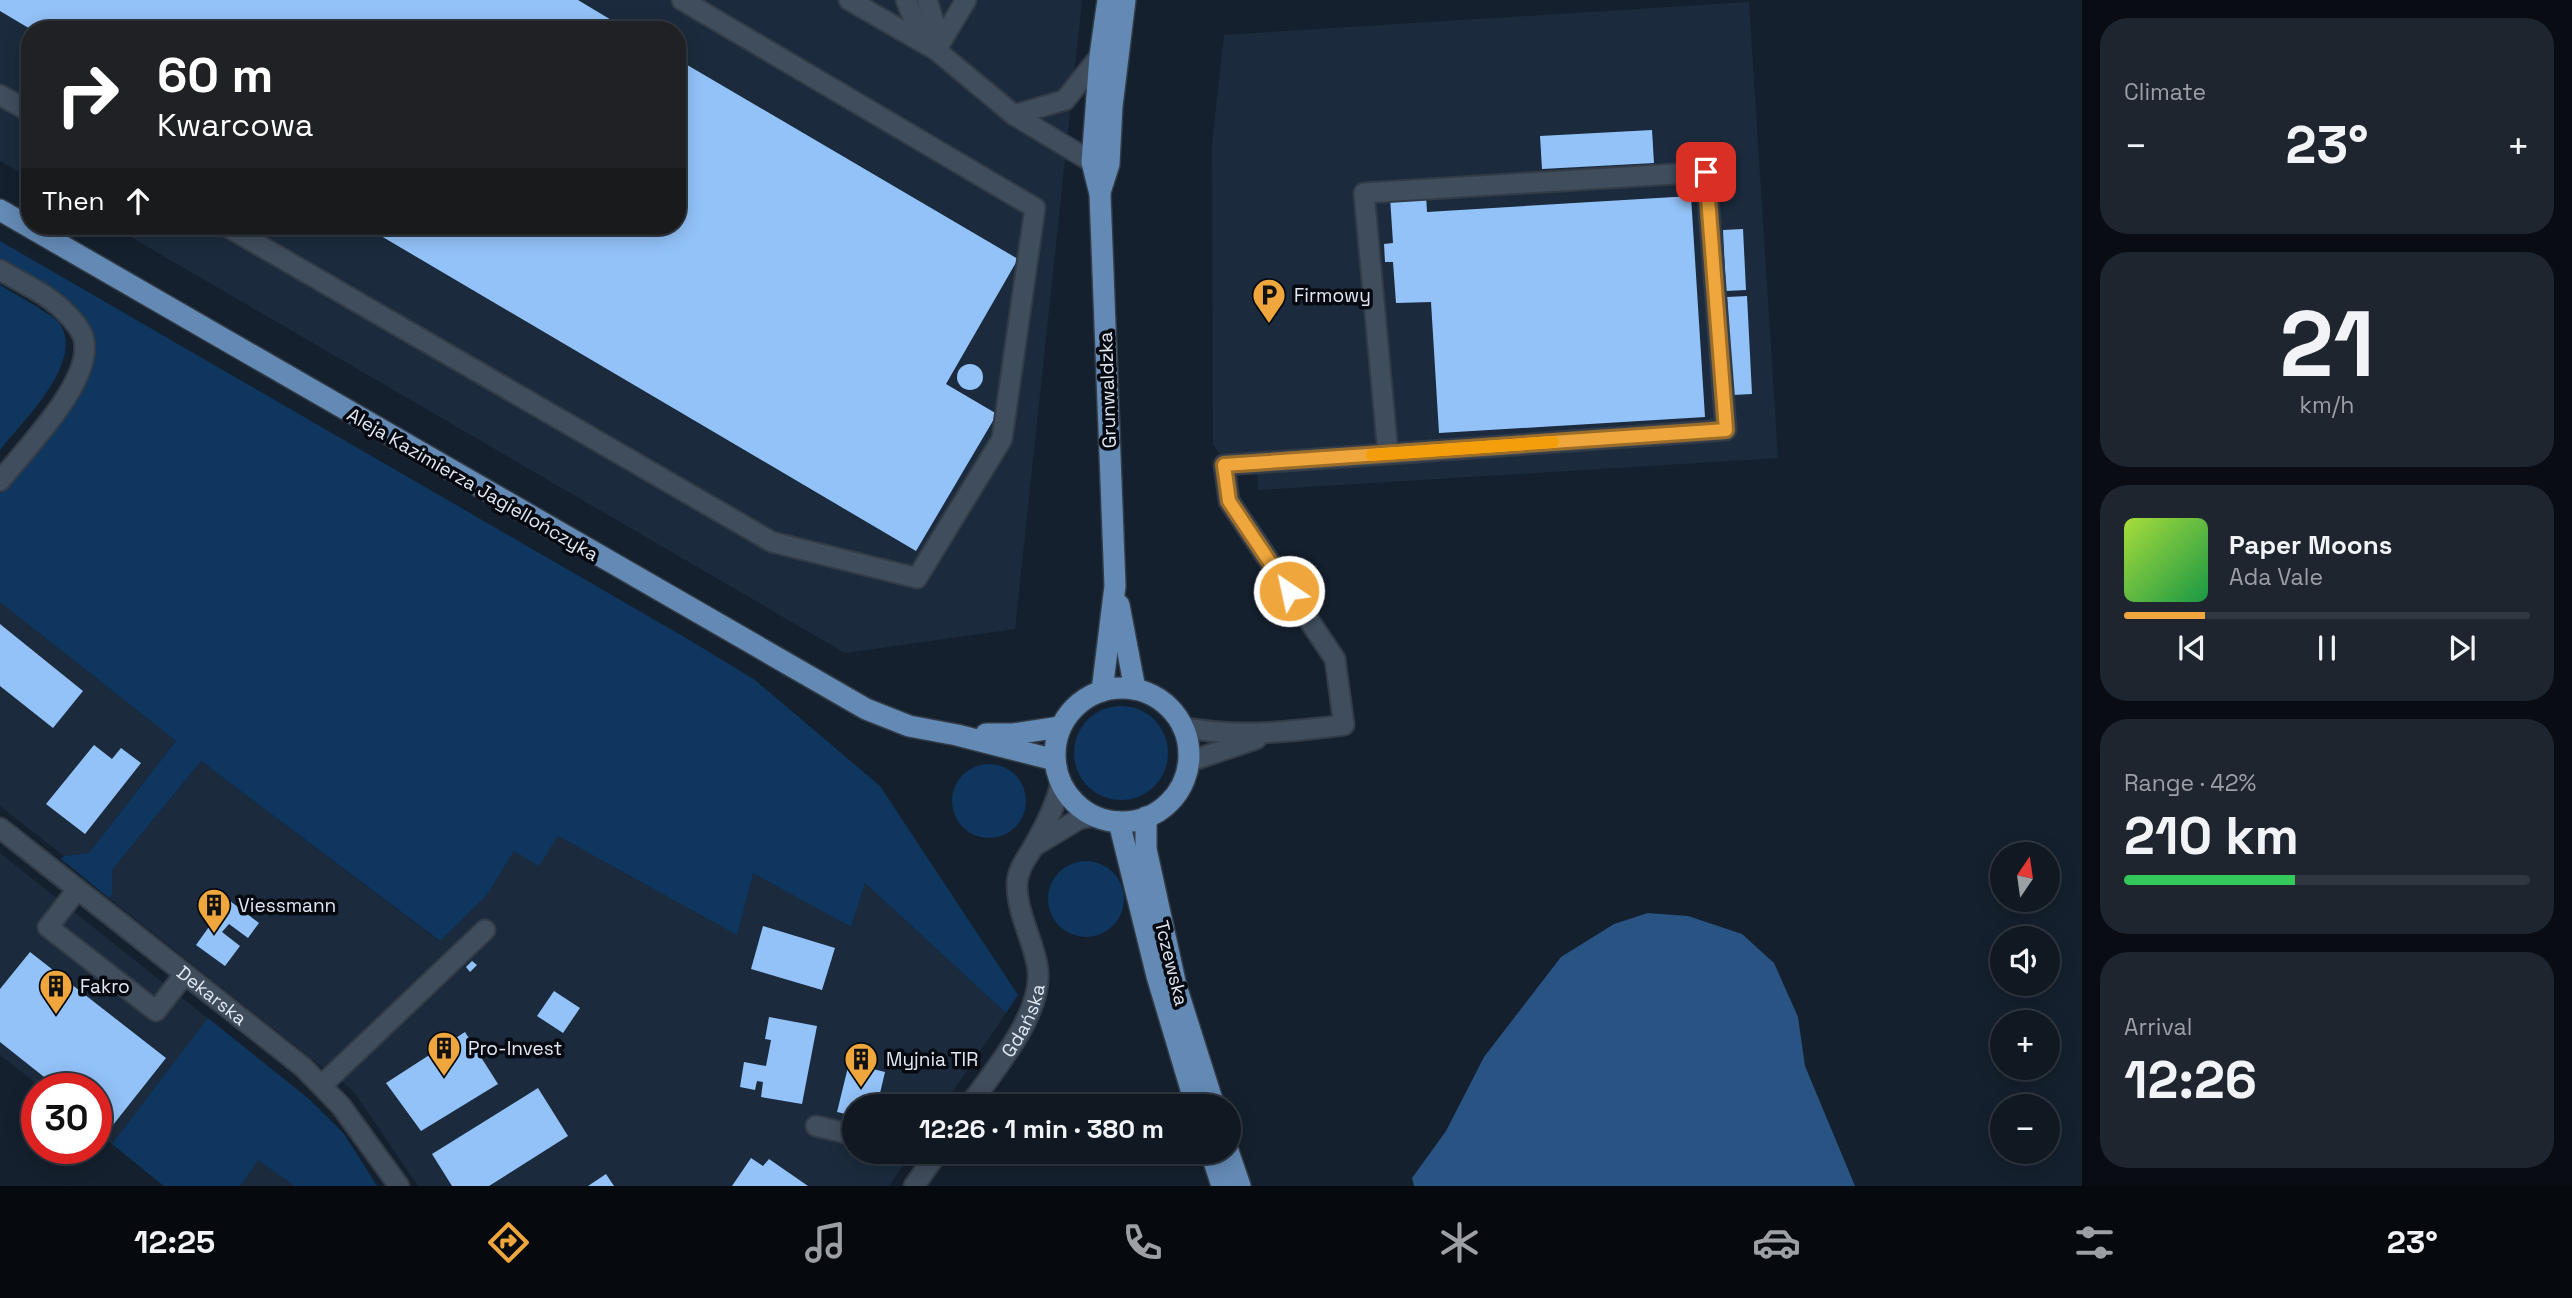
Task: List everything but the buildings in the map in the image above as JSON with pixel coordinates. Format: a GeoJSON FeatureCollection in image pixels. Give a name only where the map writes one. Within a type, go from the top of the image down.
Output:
{"type":"FeatureCollection","features":[{"type":"Feature","properties":{"kind":"main road","name":"Grunwaldzka"},"geometry":{"type":"LineString","coordinates":[[1108,0],[1100,56],[1092,162],[1100,194],[1115,586],[1135,689]]}},
{"type":"Feature","properties":{"kind":"main road","name":"Grunwaldzka"},"geometry":{"type":"LineString","coordinates":[[1100,194],[1109,164],[1112,106],[1125,0]]}},
{"type":"Feature","properties":{"kind":"main road","name":"Aleja Kazimierza Jagiellończyka"},"geometry":{"type":"LineString","coordinates":[[0,210],[21,222]]}},
{"type":"Feature","properties":{"kind":"main road","name":"Aleja Kazimierza Jagiellończyka"},"geometry":{"type":"LineString","coordinates":[[43,235],[866,709],[909,726],[957,735],[1055,760]]}},
{"type":"Feature","properties":{"kind":"main road","name":"Grunwaldzka"},"geometry":{"type":"LineString","coordinates":[[1102,691],[1115,586]]}},
{"type":"Feature","properties":{"kind":"main road"},"geometry":{"type":"LineString","coordinates":[[1135,689],[1163,702],[1174,713],[1182,727],[1188,762],[1184,779],[1175,796],[1162,808],[1146,817],[1119,822],[1095,816],[1074,802],[1061,783],[1055,760],[1055,743],[1060,727],[1071,711],[1085,699],[1102,691],[1135,689]]}},
{"type":"Feature","properties":{"kind":"main road","name":"Aleja Kazimierza Jagiellończyka"},"geometry":{"type":"LineString","coordinates":[[957,735],[1013,734],[1060,727]]}},
{"type":"Feature","properties":{"kind":"main road","name":"Tczewska"},"geometry":{"type":"LineString","coordinates":[[1146,817],[1146,849],[1176,986],[1210,1094]]}},
{"type":"Feature","properties":{"kind":"main road","name":"Tczewska"},"geometry":{"type":"LineString","coordinates":[[1119,822],[1157,976],[1192,1094]]}},
{"type":"Feature","properties":{"kind":"main road"},"geometry":{"type":"LineString","coordinates":[[1215,1164],[1222,1186]]}},
{"type":"Feature","properties":{"kind":"main road"},"geometry":{"type":"LineString","coordinates":[[1232,1164],[1240,1186]]}},
{"type":"Feature","properties":{"kind":"street"},"geometry":{"type":"LineString","coordinates":[[242,235],[772,542],[917,578],[1002,439],[1035,208],[682,0]]}},
{"type":"Feature","properties":{"kind":"street"},"geometry":{"type":"LineString","coordinates":[[849,0],[936,50],[1014,115],[1092,162]]}},
{"type":"Feature","properties":{"kind":"street"},"geometry":{"type":"LineString","coordinates":[[906,0],[915,23],[936,50]]}},
{"type":"Feature","properties":{"kind":"street"},"geometry":{"type":"LineString","coordinates":[[927,0],[936,29],[936,50]]}},
{"type":"Feature","properties":{"kind":"street"},"geometry":{"type":"LineString","coordinates":[[936,50],[966,0]]}},
{"type":"Feature","properties":{"kind":"street"},"geometry":{"type":"LineString","coordinates":[[1014,115],[1065,100],[1100,56]]}},
{"type":"Feature","properties":{"kind":"street"},"geometry":{"type":"LineString","coordinates":[[0,95],[21,107]]}},
{"type":"Feature","properties":{"kind":"street"},"geometry":{"type":"LineString","coordinates":[[1182,727],[1209,733],[1274,734],[1344,724],[1335,659],[1229,501],[1224,465],[1388,454],[1726,430],[1706,172],[1364,193],[1388,454]]}},
{"type":"Feature","properties":{"kind":"street"},"geometry":{"type":"LineString","coordinates":[[0,270],[42,294],[66,312],[83,336],[84,363],[72,390],[0,481]]}},
{"type":"Feature","properties":{"kind":"street"},"geometry":{"type":"LineString","coordinates":[[1188,762],[1274,734]]}},
{"type":"Feature","properties":{"kind":"street","name":"Gdańska"},"geometry":{"type":"LineString","coordinates":[[977,1094],[1017,1033],[1032,1007],[1037,990],[1038,966],[1020,908],[1017,885],[1020,869],[1056,802],[1061,783]]}},
{"type":"Feature","properties":{"kind":"street"},"geometry":{"type":"LineString","coordinates":[[1035,845],[1079,819],[1095,816]]}},
{"type":"Feature","properties":{"kind":"street","name":"Dekarska"},"geometry":{"type":"LineString","coordinates":[[0,828],[322,1085],[363,1133],[400,1186]]}},
{"type":"Feature","properties":{"kind":"street"},"geometry":{"type":"LineString","coordinates":[[77,890],[48,927],[156,1011],[184,975]]}},
{"type":"Feature","properties":{"kind":"street"},"geometry":{"type":"LineString","coordinates":[[322,1085],[485,930]]}},
{"type":"Feature","properties":{"kind":"street"},"geometry":{"type":"LineString","coordinates":[[816,1126],[842,1132]]}},
{"type":"Feature","properties":{"kind":"street"},"geometry":{"type":"LineString","coordinates":[[914,1186],[925,1164]]}},
{"type":"Feature","properties":{"kind":"shaded area"},"geometry":{"type":"Polygon","coordinates":[[[0,0],[1082,0],[1015,629],[845,653],[127,235],[686,235],[686,21],[21,21],[21,173],[0,161],[0,0]]]}},
{"type":"Feature","properties":{"kind":"shaded area"},"geometry":{"type":"Polygon","coordinates":[[[1749,2],[1778,458],[1258,490],[1256,455],[1248,455],[1248,452],[1219,453],[1213,444],[1212,146],[1224,35],[1749,2]]]}},
{"type":"Feature","properties":{"kind":"shaded area"},"geometry":{"type":"Polygon","coordinates":[[[0,241],[755,680],[880,786],[1018,995],[1006,1013],[865,883],[851,927],[753,873],[737,935],[558,836],[539,866],[514,851],[486,896],[440,941],[201,761],[112,870],[112,895],[109,898],[61,859],[64,856],[89,853],[176,741],[0,602],[0,494],[79,395],[93,368],[96,351],[89,327],[72,305],[0,260],[0,241]]]}},
{"type":"Feature","properties":{"kind":"shaded area"},"geometry":{"type":"Polygon","coordinates":[[[0,285],[56,320],[66,339],[64,356],[48,391],[0,450],[0,285]]]}},
{"type":"Feature","properties":{"kind":"shaded area"},"geometry":{"type":"Polygon","coordinates":[[[0,602],[176,741],[89,853],[64,856],[0,806],[0,602]]]}},
{"type":"Feature","properties":{"kind":"shaded area"},"geometry":{"type":"Polygon","coordinates":[[[1121,706],[1139,709],[1154,720],[1165,735],[1168,753],[1165,771],[1154,786],[1139,797],[1121,800],[1103,797],[1088,786],[1077,771],[1074,753],[1077,735],[1088,720],[1103,709],[1121,706]]]}},
{"type":"Feature","properties":{"kind":"shaded area"},"geometry":{"type":"Polygon","coordinates":[[[201,761],[439,941],[486,896],[514,851],[558,836],[736,934],[752,872],[851,927],[865,883],[1006,1013],[951,1094],[842,1094],[842,1164],[904,1164],[889,1186],[418,1186],[357,1096],[329,1069],[322,1067],[109,898],[112,895],[112,870],[201,761]]]}},
{"type":"Feature","properties":{"kind":"shaded area"},"geometry":{"type":"Polygon","coordinates":[[[982,764],[996,764],[1010,770],[1020,780],[1026,801],[1024,815],[1010,832],[996,838],[982,838],[968,832],[958,822],[952,808],[952,794],[958,780],[968,770],[982,764]]]}},
{"type":"Feature","properties":{"kind":"shaded area"},"geometry":{"type":"Polygon","coordinates":[[[0,853],[309,1099],[344,1134],[377,1186],[164,1186],[112,1144],[112,1073],[23,1073],[0,1055],[0,853]]]}},
{"type":"Feature","properties":{"kind":"shaded area"},"geometry":{"type":"Polygon","coordinates":[[[1086,861],[1100,864],[1113,872],[1121,885],[1124,899],[1121,913],[1113,926],[1100,934],[1086,937],[1072,934],[1059,926],[1051,913],[1048,899],[1051,885],[1059,872],[1072,864],[1086,861]]]}},
{"type":"Feature","properties":{"kind":"shaded area"},"geometry":{"type":"Polygon","coordinates":[[[1648,913],[1688,916],[1742,934],[1774,963],[1798,1017],[1805,1066],[1855,1186],[1414,1186],[1412,1178],[1446,1131],[1484,1057],[1561,957],[1614,924],[1648,913]]]}},
{"type":"Feature","properties":{"kind":"shaded area"},"geometry":{"type":"Polygon","coordinates":[[[208,1018],[309,1099],[344,1134],[377,1186],[295,1186],[258,1160],[240,1186],[164,1186],[112,1144],[208,1018]]]}},
{"type":"Feature","properties":{"kind":"slow traffic"},"geometry":{"type":"LineString","coordinates":[[1372,455],[1553,442]]}},
{"type":"Feature","properties":{"kind":"place","name":"Firmowy"},"geometry":{"type":"Point","coordinates":[1269,325]}},
{"type":"Feature","properties":{"kind":"place","name":"Viessmann"},"geometry":{"type":"Point","coordinates":[214,935]}},
{"type":"Feature","properties":{"kind":"place","name":"Fakro"},"geometry":{"type":"Point","coordinates":[56,1016]}},
{"type":"Feature","properties":{"kind":"place","name":"Pro-Invest"},"geometry":{"type":"Point","coordinates":[444,1078]}},
{"type":"Feature","properties":{"kind":"place","name":"Myjnia TIR"},"geometry":{"type":"Point","coordinates":[861,1089]}},
{"type":"Feature","properties":{"kind":"route"},"geometry":{"type":"LineString","coordinates":[[1289,591],[1229,501],[1224,465],[1726,430],[1706,172]]}}]}
